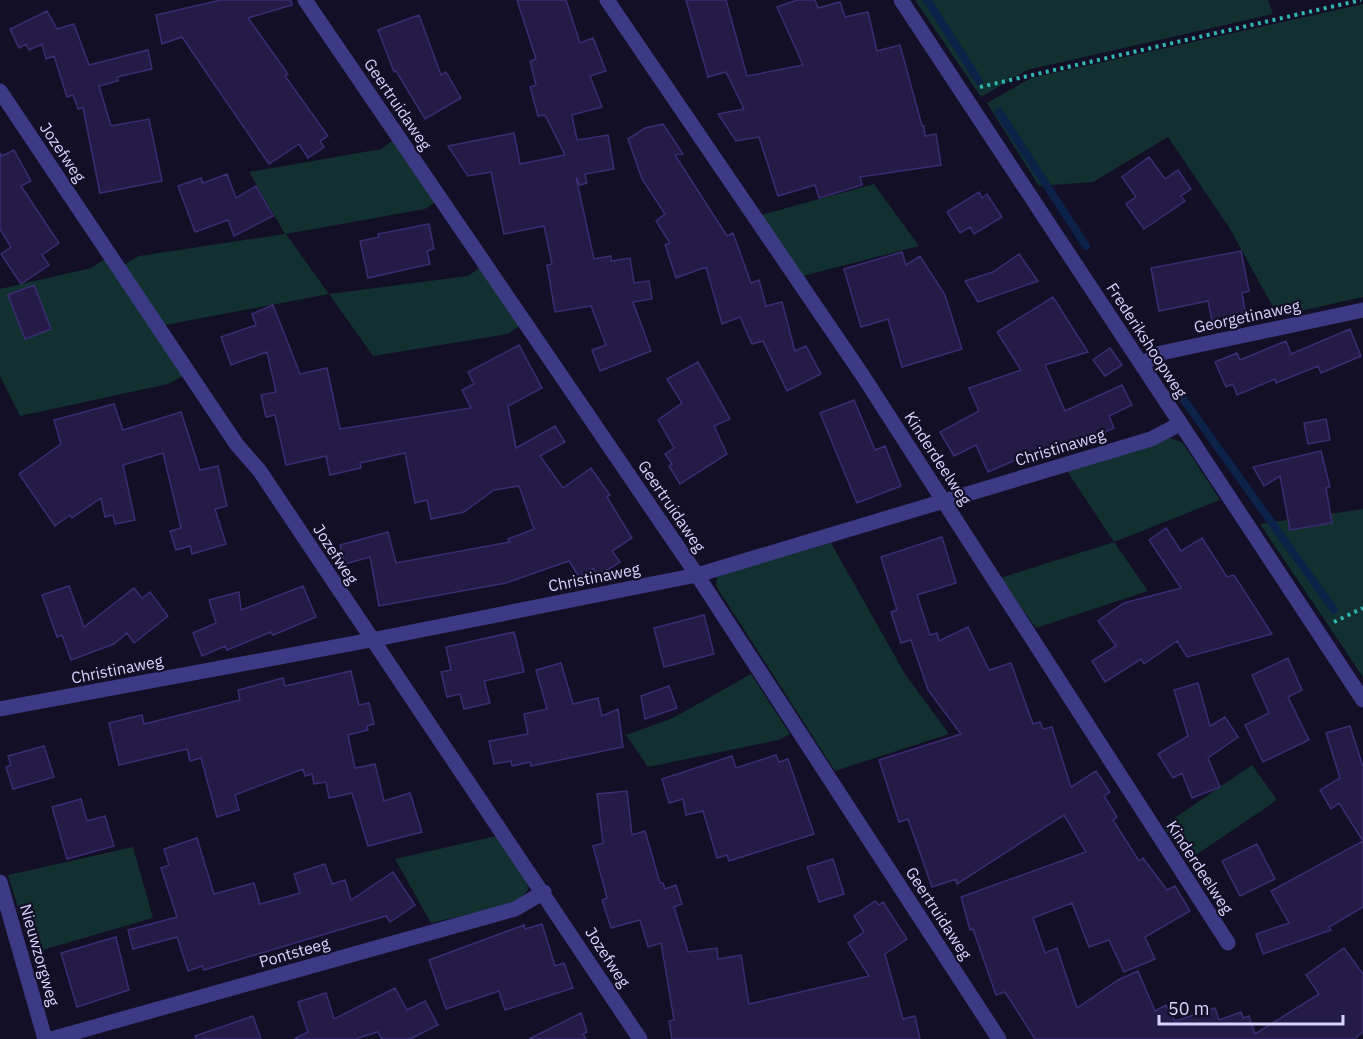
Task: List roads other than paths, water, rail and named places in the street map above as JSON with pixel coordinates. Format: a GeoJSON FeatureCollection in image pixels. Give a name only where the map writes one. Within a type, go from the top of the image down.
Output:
{"type":"FeatureCollection","features":[{"type":"Feature","properties":{"kind":"street","name":"Geertruidaweg"},"geometry":{"type":"LineString","coordinates":[[305,0],[697,575],[999,1039]]}},
{"type":"Feature","properties":{"kind":"street","name":"Kinderdeelweg"},"geometry":{"type":"LineString","coordinates":[[607,0],[863,376],[1228,943]]}},
{"type":"Feature","properties":{"kind":"street","name":"Frederikshoopweg"},"geometry":{"type":"LineString","coordinates":[[901,0],[1363,700]]}},
{"type":"Feature","properties":{"kind":"street","name":"Jozefweg"},"geometry":{"type":"LineString","coordinates":[[0,91],[237,445],[259,470],[371,640],[544,892],[640,1039]]}},
{"type":"Feature","properties":{"kind":"street","name":"Georgetinaweg"},"geometry":{"type":"LineString","coordinates":[[1142,364],[1161,353],[1363,310]]}},
{"type":"Feature","properties":{"kind":"street","name":"Christinaweg"},"geometry":{"type":"LineString","coordinates":[[0,709],[371,640],[697,575],[1151,439],[1180,424]]}},
{"type":"Feature","properties":{"kind":"street","name":"Nieuwzorgweg"},"geometry":{"type":"LineString","coordinates":[[0,882],[45,1039]]}},
{"type":"Feature","properties":{"kind":"street","name":"Pontsteeg"},"geometry":{"type":"LineString","coordinates":[[51,1039],[515,909],[544,892]]}},
{"type":"Feature","properties":{"kind":"waterway"},"geometry":{"type":"LineString","coordinates":[[927,0],[979,81]]}},
{"type":"Feature","properties":{"kind":"waterway"},"geometry":{"type":"LineString","coordinates":[[999,112],[1086,246]]}},
{"type":"Feature","properties":{"kind":"waterway"},"geometry":{"type":"LineString","coordinates":[[1184,400],[1334,610]]}}]}
